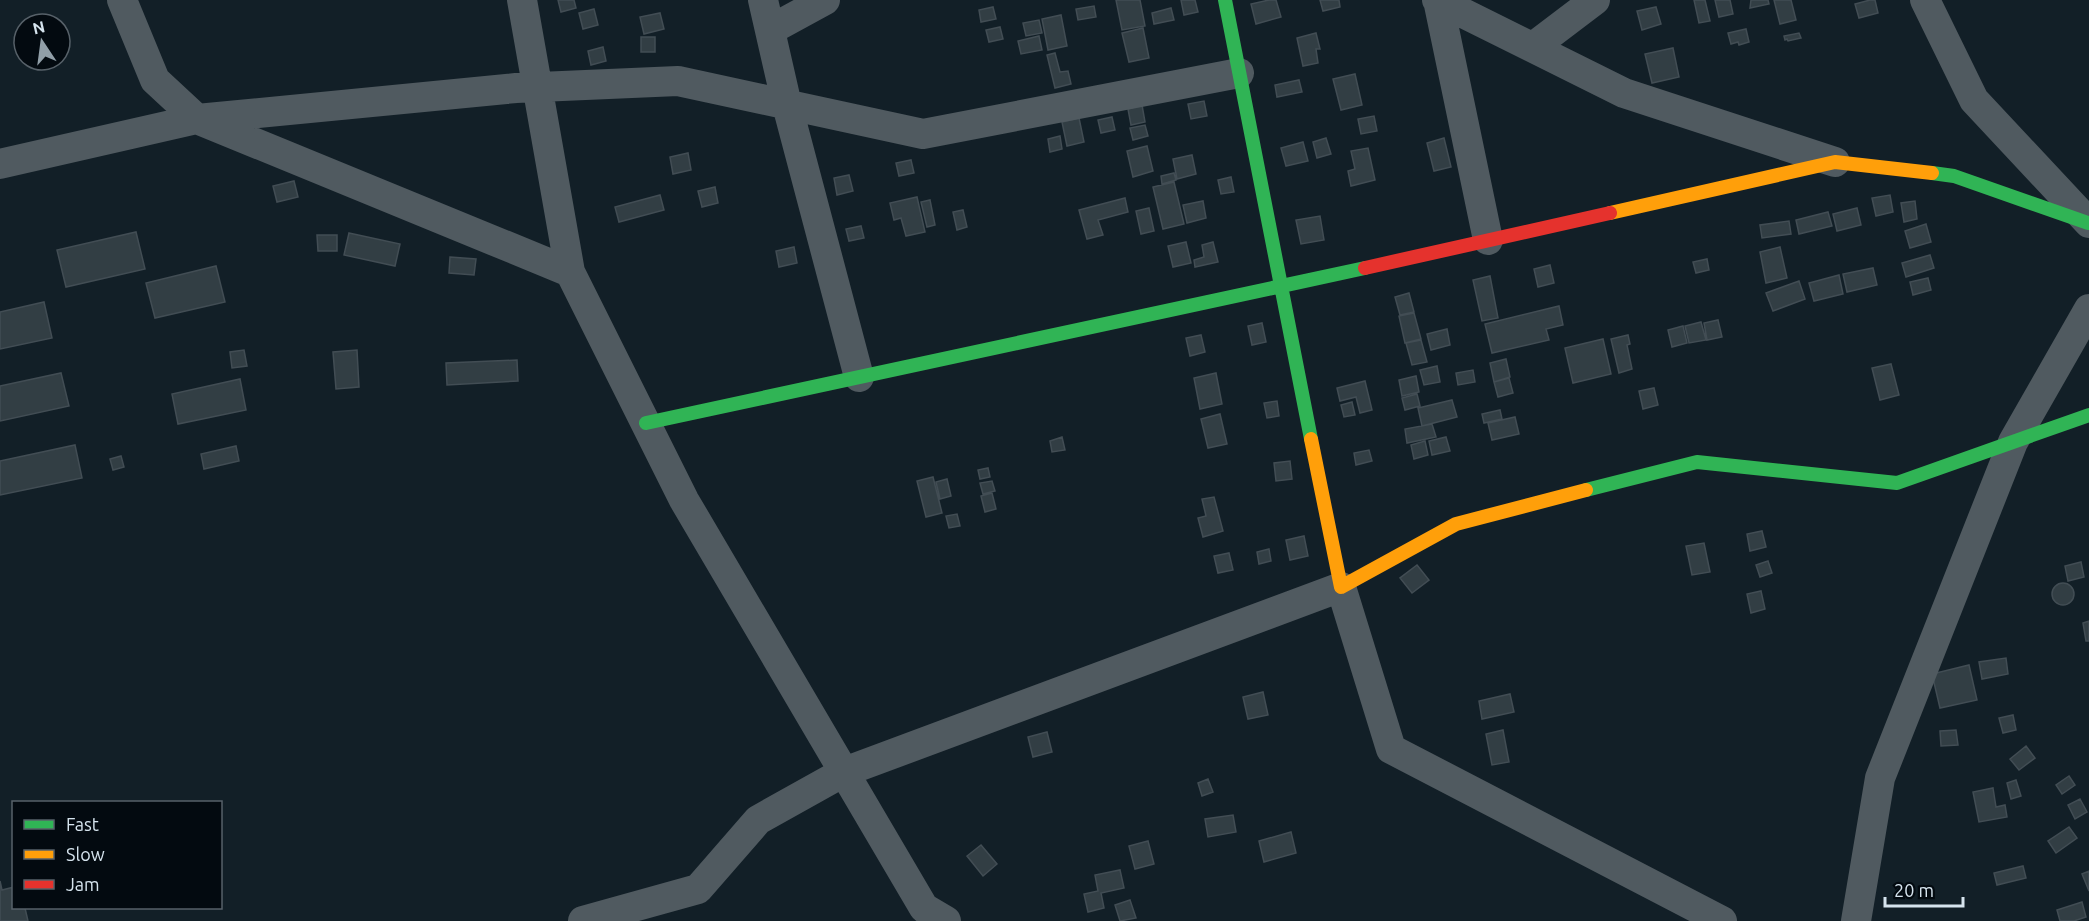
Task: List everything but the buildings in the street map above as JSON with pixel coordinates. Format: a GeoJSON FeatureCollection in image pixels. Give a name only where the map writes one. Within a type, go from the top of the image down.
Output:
{"type":"FeatureCollection","features":[{"type":"Feature","properties":{"kind":"street"},"geometry":{"type":"LineString","coordinates":[[122,0],[154,80],[197,119],[570,272]]}},
{"type":"Feature","properties":{"kind":"street"},"geometry":{"type":"LineString","coordinates":[[522,0],[570,272],[684,500],[924,908],[946,921]]}},
{"type":"Feature","properties":{"kind":"street"},"geometry":{"type":"LineString","coordinates":[[763,0],[787,105],[859,377]]}},
{"type":"Feature","properties":{"kind":"street"},"geometry":{"type":"LineString","coordinates":[[770,30],[825,0]]}},
{"type":"Feature","properties":{"kind":"street"},"geometry":{"type":"LineString","coordinates":[[1225,0],[1341,587],[1390,749],[1722,921]]}},
{"type":"Feature","properties":{"kind":"street"},"geometry":{"type":"LineString","coordinates":[[1438,0],[1624,93],[1835,162],[1954,176],[2089,223]]}},
{"type":"Feature","properties":{"kind":"street"},"geometry":{"type":"LineString","coordinates":[[1438,0],[1488,240]]}},
{"type":"Feature","properties":{"kind":"street"},"geometry":{"type":"LineString","coordinates":[[1533,47],[1594,0]]}},
{"type":"Feature","properties":{"kind":"street"},"geometry":{"type":"LineString","coordinates":[[1925,0],[1974,100],[2089,223]]}},
{"type":"Feature","properties":{"kind":"street"},"geometry":{"type":"LineString","coordinates":[[0,164],[197,119],[537,87],[678,81],[923,134],[1239,73]]}},
{"type":"Feature","properties":{"kind":"street"},"geometry":{"type":"LineString","coordinates":[[646,423],[1280,287],[1835,162]]}},
{"type":"Feature","properties":{"kind":"street"},"geometry":{"type":"LineString","coordinates":[[1856,921],[1880,778],[2013,442],[2089,309]]}},
{"type":"Feature","properties":{"kind":"street"},"geometry":{"type":"LineString","coordinates":[[583,921],[698,889],[758,820],[844,772],[1341,587],[1456,524],[1697,462],[1897,483],[2089,415]]}},
{"type":"Feature","properties":{"kind":"traffic: fast"},"geometry":{"type":"LineString","coordinates":[[1225,0],[1311,439]]}},
{"type":"Feature","properties":{"kind":"traffic: fast"},"geometry":{"type":"LineString","coordinates":[[1932,173],[1954,176],[2088,223]]}},
{"type":"Feature","properties":{"kind":"traffic: fast"},"geometry":{"type":"LineString","coordinates":[[646,423],[1365,268]]}},
{"type":"Feature","properties":{"kind":"traffic: fast"},"geometry":{"type":"LineString","coordinates":[[1586,490],[1697,462],[1897,483],[2089,415]]}},
{"type":"Feature","properties":{"kind":"traffic: slow"},"geometry":{"type":"LineString","coordinates":[[1610,213],[1835,162],[1932,173]]}},
{"type":"Feature","properties":{"kind":"traffic: slow"},"geometry":{"type":"LineString","coordinates":[[1311,439],[1341,587],[1456,524],[1586,490]]}},
{"type":"Feature","properties":{"kind":"traffic: jam"},"geometry":{"type":"LineString","coordinates":[[1365,268],[1610,213]]}}]}
